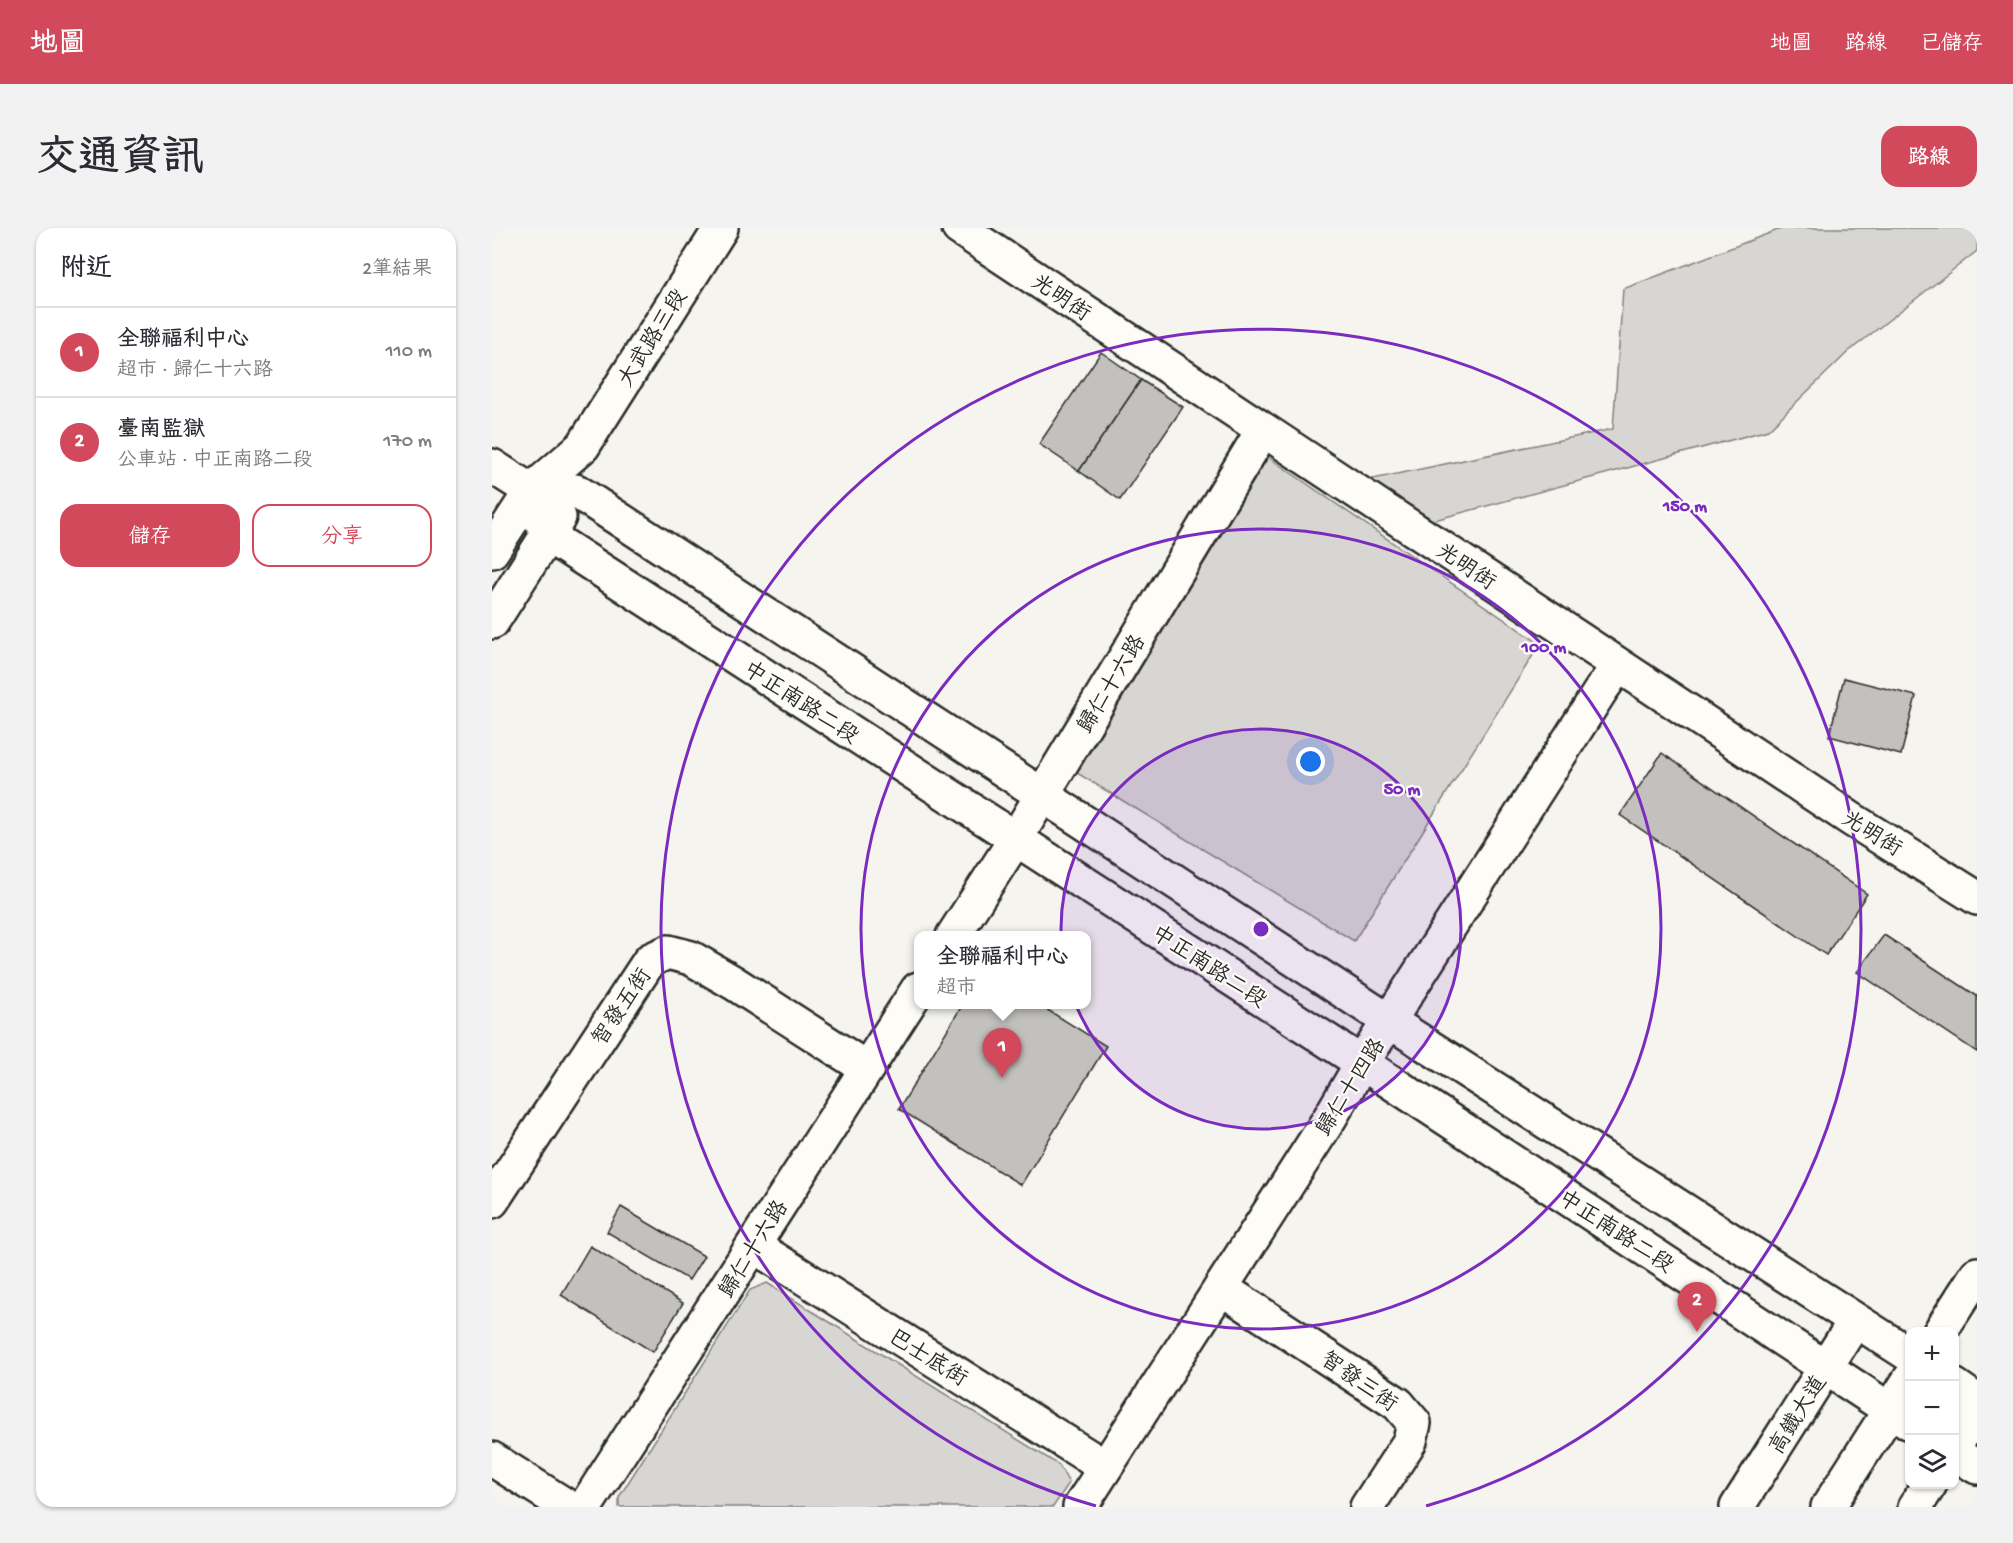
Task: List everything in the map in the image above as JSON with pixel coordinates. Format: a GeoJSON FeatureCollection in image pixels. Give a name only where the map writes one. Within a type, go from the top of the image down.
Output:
{"type":"FeatureCollection","features":[{"type":"Feature","properties":{"kind":"street","name":"大武路三段"},"geometry":{"type":"LineString","coordinates":[[492,551],[531,491],[583,446],[721,228]]}},
{"type":"Feature","properties":{"kind":"street","name":"光明街"},"geometry":{"type":"LineString","coordinates":[[959,228],[1618,666],[1851,819],[1977,898]]}},
{"type":"Feature","properties":{"kind":"street","name":"歸仁十六路"},"geometry":{"type":"LineString","coordinates":[[956,931],[1015,840],[1263,430]]}},
{"type":"Feature","properties":{"kind":"street","name":"大武路三段"},"geometry":{"type":"LineString","coordinates":[[576,491],[583,446]]}},
{"type":"Feature","properties":{"kind":"street"},"geometry":{"type":"LineString","coordinates":[[492,466],[531,491],[576,491],[1389,1021],[1905,1352]]}},
{"type":"Feature","properties":{"kind":"street"},"geometry":{"type":"LineString","coordinates":[[531,491],[547,535]]}},
{"type":"Feature","properties":{"kind":"street"},"geometry":{"type":"LineString","coordinates":[[492,622],[576,491]]}},
{"type":"Feature","properties":{"kind":"street","name":"中正南路二段"},"geometry":{"type":"LineString","coordinates":[[547,535],[1362,1063],[1900,1416]]}},
{"type":"Feature","properties":{"kind":"street","name":"歸仁十四路"},"geometry":{"type":"LineString","coordinates":[[1080,1507],[1618,666]]}},
{"type":"Feature","properties":{"kind":"street","name":"智發五街"},"geometry":{"type":"LineString","coordinates":[[492,1201],[650,960],[668,951],[691,958],[734,983],[866,1068]]}},
{"type":"Feature","properties":{"kind":"street","name":"歸仁十六路"},"geometry":{"type":"LineString","coordinates":[[585,1507],[914,995]]}},
{"type":"Feature","properties":{"kind":"street","name":"巴士底街"},"geometry":{"type":"LineString","coordinates":[[754,1246],[1105,1467]]}},
{"type":"Feature","properties":{"kind":"street"},"geometry":{"type":"LineString","coordinates":[[1943,1327],[1977,1274]]}},
{"type":"Feature","properties":{"kind":"street","name":"智發三街"},"geometry":{"type":"LineString","coordinates":[[1221,1287],[1398,1404],[1414,1422],[1410,1441],[1367,1507]]}},
{"type":"Feature","properties":{"kind":"street","name":"高鐵大道"},"geometry":{"type":"LineString","coordinates":[[1737,1507],[1855,1322]]}},
{"type":"Feature","properties":{"kind":"street"},"geometry":{"type":"LineString","coordinates":[[1828,1507],[1900,1416],[1909,1381]]}},
{"type":"Feature","properties":{"kind":"street"},"geometry":{"type":"LineString","coordinates":[[1959,1388],[1977,1401]]}},
{"type":"Feature","properties":{"kind":"street"},"geometry":{"type":"LineString","coordinates":[[1959,1439],[1977,1412]]}},
{"type":"Feature","properties":{"kind":"street"},"geometry":{"type":"LineString","coordinates":[[1959,1456],[1977,1467]]}},
{"type":"Feature","properties":{"kind":"street"},"geometry":{"type":"LineString","coordinates":[[492,1459],[568,1507]]}},
{"type":"Feature","properties":{"kind":"street"},"geometry":{"type":"LineString","coordinates":[[1915,1507],[1927,1489]]}},
{"type":"Feature","properties":{"kind":"shaded area"},"geometry":{"type":"Polygon","coordinates":[[[1783,228],[1977,228],[1977,251],[1848,352],[1768,430],[1431,521],[1363,481],[1613,429],[1623,289],[1783,228]]]}},
{"type":"Feature","properties":{"kind":"shaded area"},"geometry":{"type":"Polygon","coordinates":[[[1268,457],[1540,644],[1354,941],[1077,773],[1268,457]]]}},
{"type":"Feature","properties":{"kind":"shaded area"},"geometry":{"type":"Polygon","coordinates":[[[767,1283],[1059,1465],[1069,1483],[1053,1507],[619,1507],[619,1497],[750,1290],[767,1283]]]}},
{"type":"Feature","properties":{"kind":"building"},"geometry":{"type":"Polygon","coordinates":[[[1101,352],[1141,380],[1079,471],[1039,444],[1101,352]]]}},
{"type":"Feature","properties":{"kind":"building"},"geometry":{"type":"Polygon","coordinates":[[[1141,380],[1183,407],[1120,500],[1079,471],[1141,380]]]}},
{"type":"Feature","properties":{"kind":"building"},"geometry":{"type":"Polygon","coordinates":[[[1844,678],[1916,696],[1901,755],[1829,736],[1844,678]]]}},
{"type":"Feature","properties":{"kind":"building"},"geometry":{"type":"Polygon","coordinates":[[[1662,753],[1867,894],[1826,955],[1620,815],[1662,753]]]}},
{"type":"Feature","properties":{"kind":"building"},"geometry":{"type":"Polygon","coordinates":[[[1884,935],[1977,996],[1977,1052],[1857,972],[1884,935]]]}},
{"type":"Feature","properties":{"kind":"building"},"geometry":{"type":"Polygon","coordinates":[[[960,1009],[1046,1009],[1106,1046],[1021,1185],[899,1109],[960,1009]]]}},
{"type":"Feature","properties":{"kind":"building"},"geometry":{"type":"Polygon","coordinates":[[[621,1207],[704,1256],[689,1280],[607,1232],[621,1207]]]}},
{"type":"Feature","properties":{"kind":"building"},"geometry":{"type":"Polygon","coordinates":[[[590,1246],[683,1303],[653,1352],[561,1295],[590,1246]]]}},
{"type":"Feature","properties":{"kind":"place","name":"全聯福利中心"},"geometry":{"type":"Point","coordinates":[1002,1078]}},
{"type":"Feature","properties":{"kind":"place","name":"臺南監獄"},"geometry":{"type":"Point","coordinates":[1697,1332]}}]}
